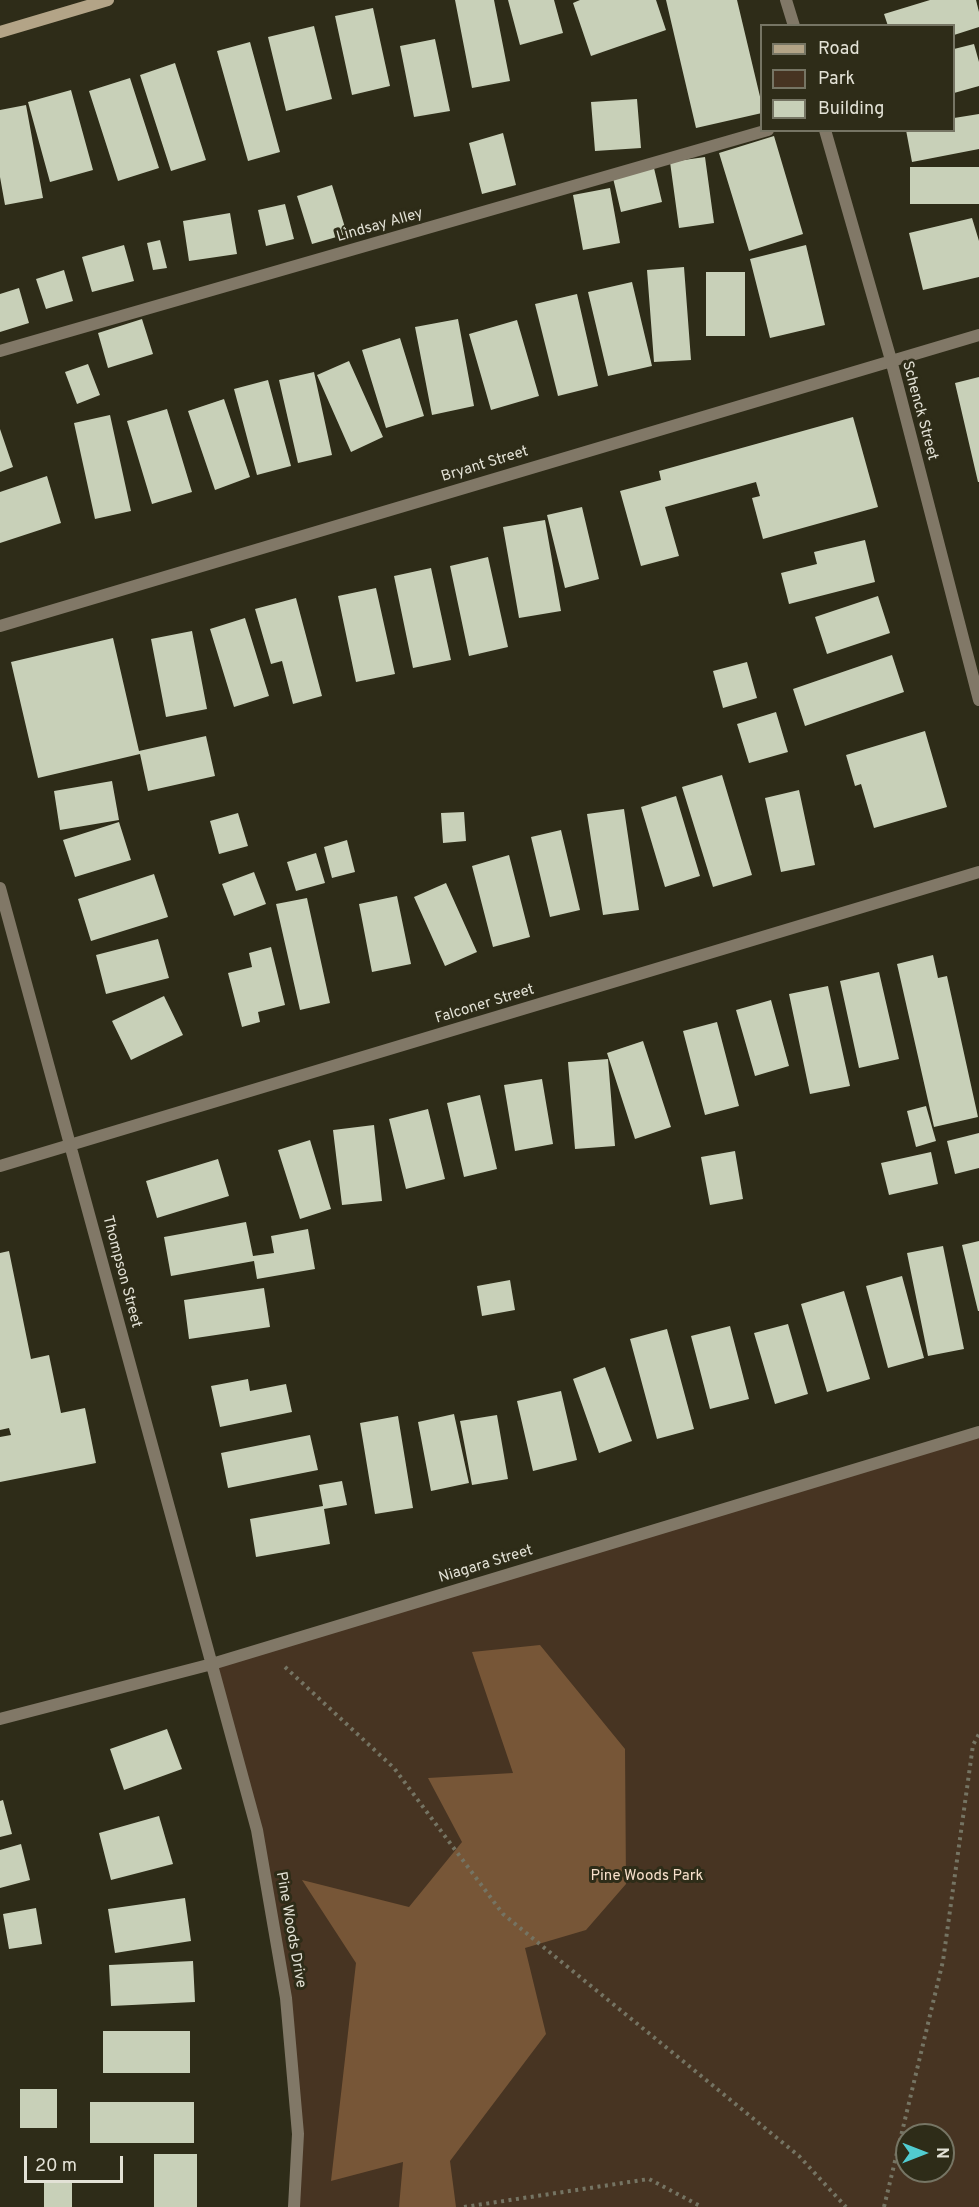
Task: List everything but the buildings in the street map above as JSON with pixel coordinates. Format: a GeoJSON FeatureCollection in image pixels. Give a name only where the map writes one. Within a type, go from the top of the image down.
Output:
{"type":"FeatureCollection","features":[{"type":"Feature","properties":{"kind":"street"},"geometry":{"type":"LineString","coordinates":[[0,32],[108,0]]}},
{"type":"Feature","properties":{"kind":"street"},"geometry":{"type":"LineString","coordinates":[[786,0],[793,24]]}},
{"type":"Feature","properties":{"kind":"street","name":"Lindsay Alley"},"geometry":{"type":"LineString","coordinates":[[0,351],[761,132]]}},
{"type":"Feature","properties":{"kind":"street","name":"Schenck Street"},"geometry":{"type":"LineString","coordinates":[[826,132],[891,360],[979,700]]}},
{"type":"Feature","properties":{"kind":"street","name":"Bryant Street"},"geometry":{"type":"LineString","coordinates":[[0,626],[979,335]]}},
{"type":"Feature","properties":{"kind":"street","name":"Falconer Street"},"geometry":{"type":"LineString","coordinates":[[0,1166],[979,872]]}},
{"type":"Feature","properties":{"kind":"street","name":"Thompson Street"},"geometry":{"type":"LineString","coordinates":[[0,888],[212,1664]]}},
{"type":"Feature","properties":{"kind":"street","name":"Niagara Street"},"geometry":{"type":"LineString","coordinates":[[0,1719],[212,1664],[979,1432]]}},
{"type":"Feature","properties":{"kind":"street","name":"Pine Woods Drive"},"geometry":{"type":"LineString","coordinates":[[212,1664],[257,1830],[286,1998],[298,2134],[294,2207]]}},
{"type":"Feature","properties":{"kind":"path"},"geometry":{"type":"LineString","coordinates":[[264,1647],[394,1768],[503,1914],[799,2156],[846,2207]]}},
{"type":"Feature","properties":{"kind":"path"},"geometry":{"type":"LineString","coordinates":[[884,2207],[943,1961],[973,1745],[979,1734]]}},
{"type":"Feature","properties":{"kind":"path"},"geometry":{"type":"LineString","coordinates":[[464,2207],[649,2179],[702,2207]]}},
{"type":"Feature","properties":{"kind":"green space","name":"Pine Woods Park"},"geometry":{"type":"Polygon","coordinates":[[[979,1432],[979,2207],[294,2207],[298,2134],[286,1998],[257,1830],[212,1664],[979,1432]]]}},
{"type":"Feature","properties":{"kind":"shaded area"},"geometry":{"type":"Polygon","coordinates":[[[540,1645],[625,1749],[626,1884],[586,1930],[525,1948],[546,2034],[450,2161],[456,2207],[399,2207],[403,2162],[331,2181],[356,1963],[302,1880],[409,1907],[462,1842],[428,1778],[513,1773],[472,1652],[540,1645]]]}}]}
